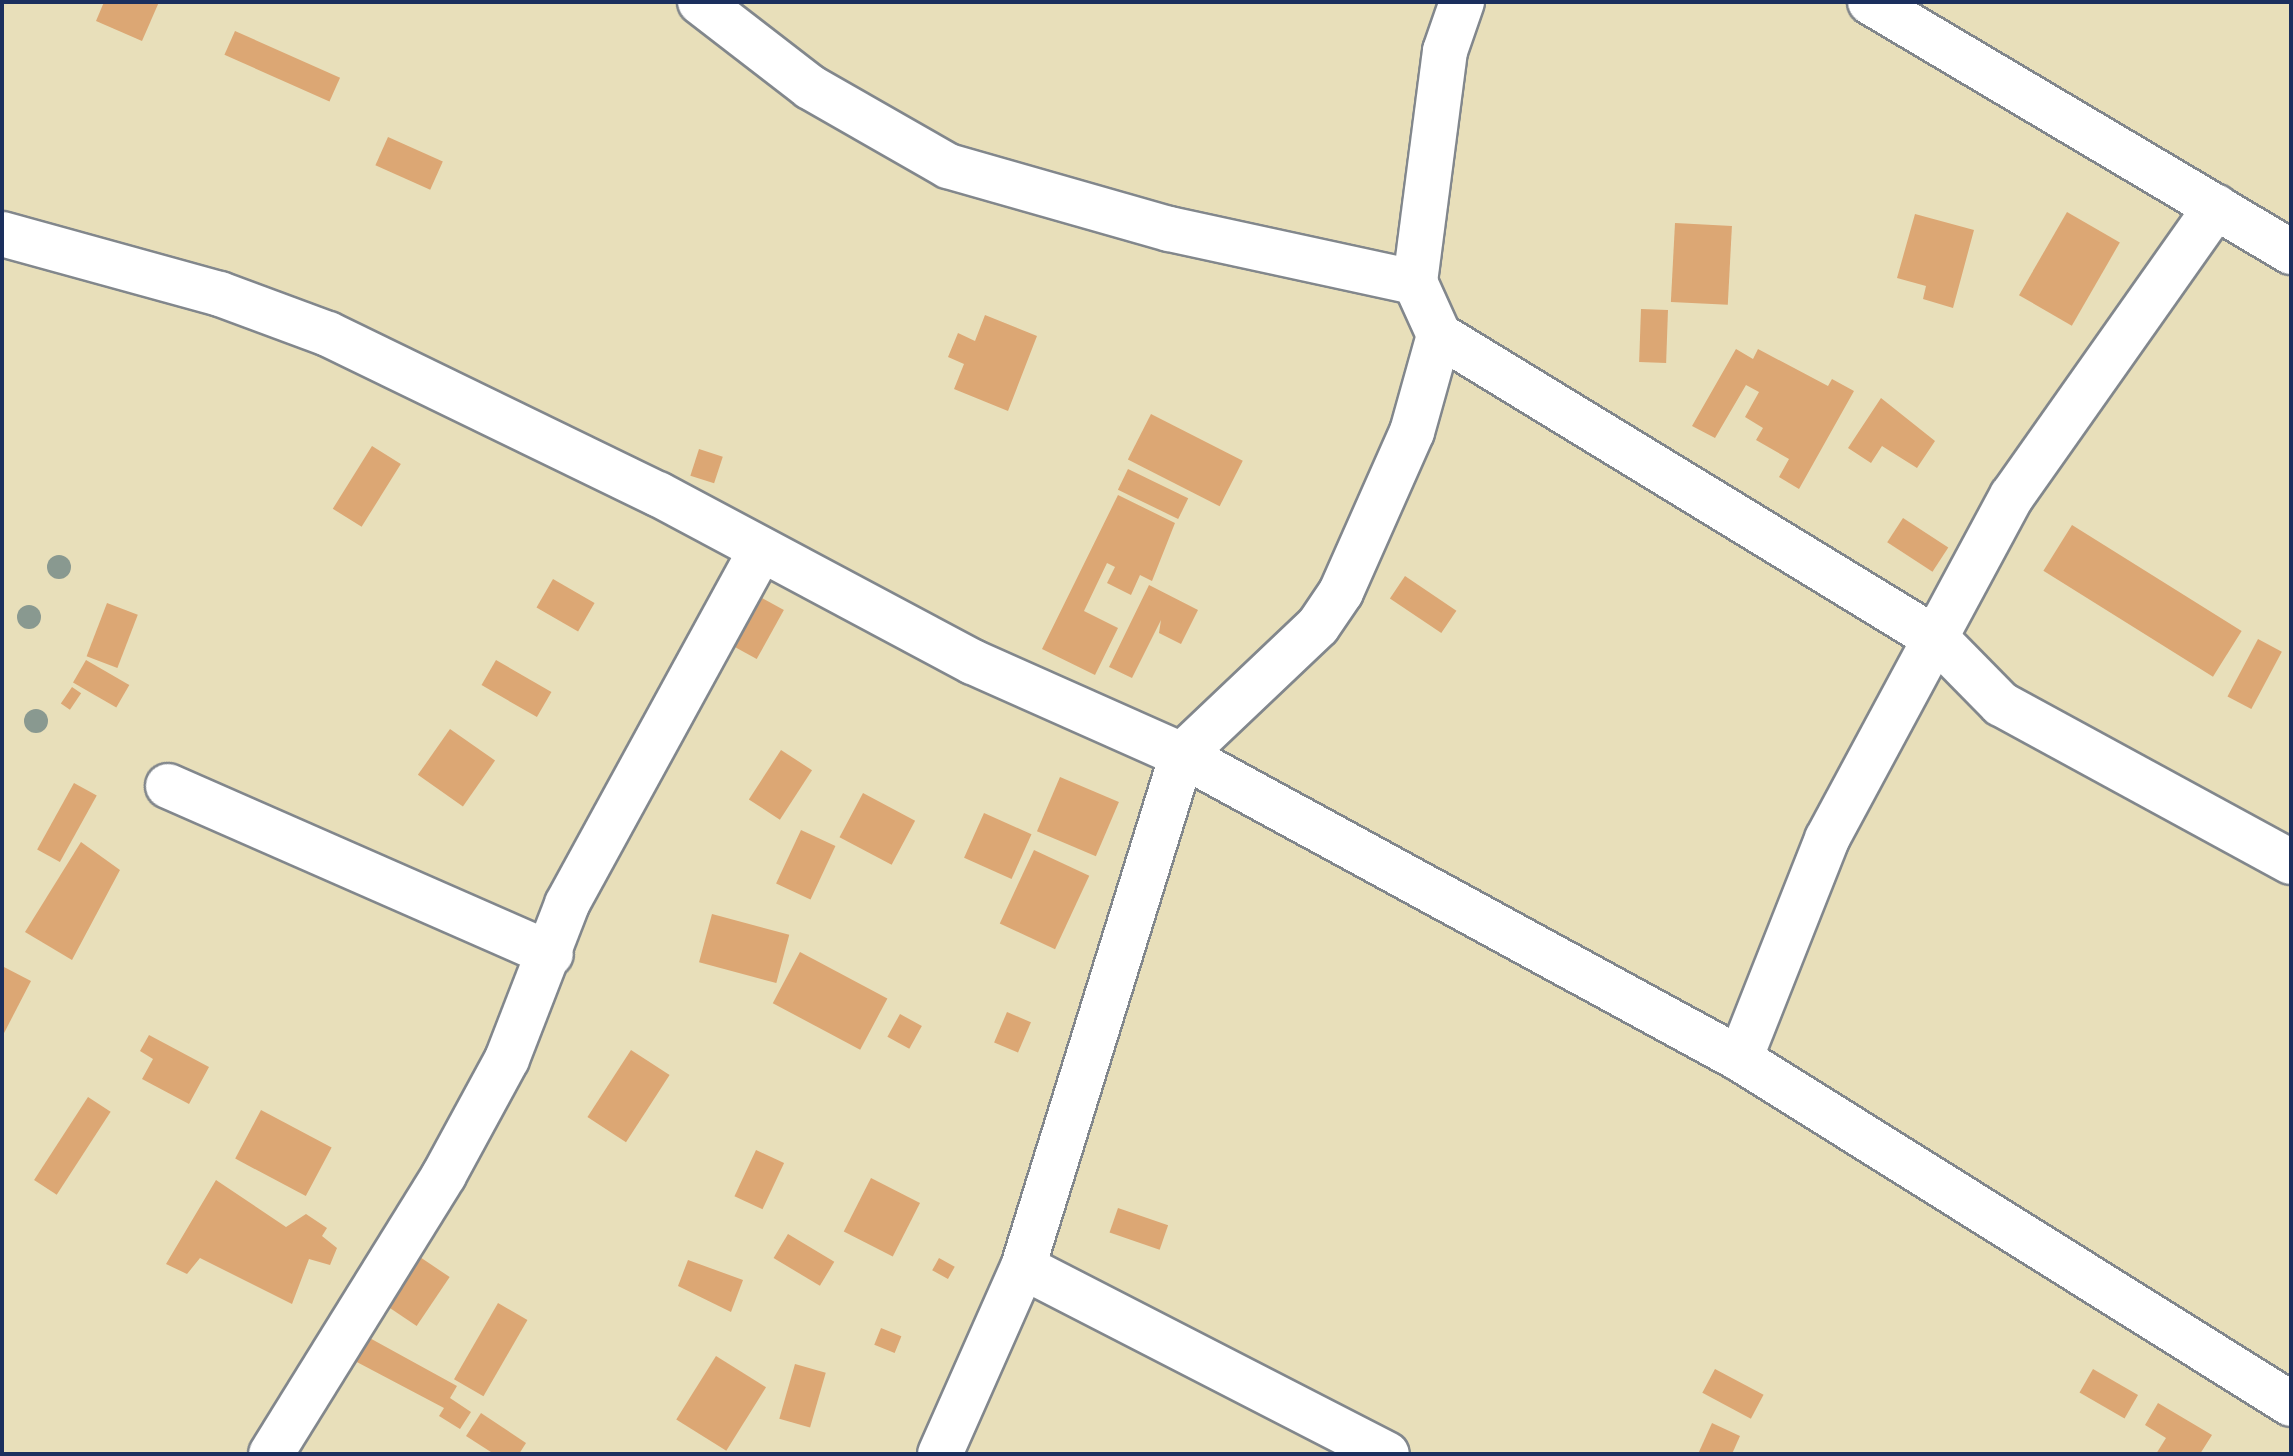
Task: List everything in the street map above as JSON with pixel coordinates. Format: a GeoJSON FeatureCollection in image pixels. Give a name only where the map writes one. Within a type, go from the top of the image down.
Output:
{"type":"FeatureCollection","features":[{"type":"Feature","properties":{"kind":"street"},"geometry":{"type":"LineString","coordinates":[[700,2],[810,87],[948,166],[1169,229],[1415,282]]}},
{"type":"Feature","properties":{"kind":"street"},"geometry":{"type":"LineString","coordinates":[[1462,2],[1445,51],[1415,282],[1439,335],[1938,640],[2001,704],[2291,862]]}},
{"type":"Feature","properties":{"kind":"street"},"geometry":{"type":"LineString","coordinates":[[1870,2],[2291,252]]}},
{"type":"Feature","properties":{"kind":"street"},"geometry":{"type":"LineString","coordinates":[[1740,1059],[1827,839],[1938,640],[2012,496],[2216,207]]}},
{"type":"Feature","properties":{"kind":"street"},"geometry":{"type":"LineString","coordinates":[[2,234],[220,294],[328,334],[761,550],[973,662],[1182,755],[1740,1059],[2291,1404]]}},
{"type":"Feature","properties":{"kind":"street"},"geometry":{"type":"LineString","coordinates":[[940,1454],[1023,1267],[1182,755],[1318,626],[1341,592],[1412,432],[1439,335]]}},
{"type":"Feature","properties":{"kind":"street"},"geometry":{"type":"LineString","coordinates":[[271,1454],[444,1175],[507,1059],[551,954],[567,904],[761,550]]}},
{"type":"Feature","properties":{"kind":"street"},"geometry":{"type":"LineString","coordinates":[[168,786],[551,954]]}},
{"type":"Feature","properties":{"kind":"street"},"geometry":{"type":"LineString","coordinates":[[1023,1267],[1387,1454]]}},
{"type":"Feature","properties":{"kind":"building"},"geometry":{"type":"Polygon","coordinates":[[[104,2],[159,2],[142,41],[96,21],[104,2]]]}},
{"type":"Feature","properties":{"kind":"building"},"geometry":{"type":"Polygon","coordinates":[[[235,31],[340,78],[329,102],[224,55],[235,31]]]}},
{"type":"Feature","properties":{"kind":"building"},"geometry":{"type":"Polygon","coordinates":[[[388,137],[443,161],[430,190],[375,165],[388,137]]]}},
{"type":"Feature","properties":{"kind":"building"},"geometry":{"type":"Polygon","coordinates":[[[2067,212],[2120,242],[2072,326],[2019,295],[2067,212]]]}},
{"type":"Feature","properties":{"kind":"building"},"geometry":{"type":"Polygon","coordinates":[[[1915,214],[1974,230],[1953,308],[1923,299],[1926,286],[1897,278],[1915,214]]]}},
{"type":"Feature","properties":{"kind":"building"},"geometry":{"type":"Polygon","coordinates":[[[1675,223],[1732,226],[1728,305],[1671,302],[1675,223]]]}},
{"type":"Feature","properties":{"kind":"building"},"geometry":{"type":"Polygon","coordinates":[[[1641,309],[1668,310],[1666,363],[1639,362],[1641,309]]]}},
{"type":"Feature","properties":{"kind":"building"},"geometry":{"type":"Polygon","coordinates":[[[985,315],[1037,336],[1008,411],[954,389],[964,364],[948,357],[958,333],[975,341],[985,315]]]}},
{"type":"Feature","properties":{"kind":"building"},"geometry":{"type":"Polygon","coordinates":[[[1736,349],[1753,359],[1758,349],[1828,386],[1832,379],[1854,391],[1799,489],[1779,477],[1789,459],[1756,440],[1763,428],[1745,417],[1759,392],[1746,385],[1715,438],[1692,426],[1736,349]]]}},
{"type":"Feature","properties":{"kind":"building"},"geometry":{"type":"Polygon","coordinates":[[[1881,398],[1935,441],[1917,468],[1882,446],[1871,463],[1848,448],[1881,398]]]}},
{"type":"Feature","properties":{"kind":"building"},"geometry":{"type":"Polygon","coordinates":[[[1151,414],[1243,461],[1220,506],[1128,459],[1151,414]]]}},
{"type":"Feature","properties":{"kind":"building"},"geometry":{"type":"Polygon","coordinates":[[[372,446],[401,464],[362,527],[333,509],[372,446]]]}},
{"type":"Feature","properties":{"kind":"building"},"geometry":{"type":"Polygon","coordinates":[[[699,449],[723,457],[714,483],[690,476],[699,449]]]}},
{"type":"Feature","properties":{"kind":"building"},"geometry":{"type":"Polygon","coordinates":[[[1128,469],[1188,498],[1178,519],[1118,490],[1128,469]]]}},
{"type":"Feature","properties":{"kind":"building"},"geometry":{"type":"Polygon","coordinates":[[[1118,495],[1175,523],[1152,581],[1140,575],[1131,595],[1107,583],[1115,567],[1107,563],[1084,611],[1118,628],[1095,675],[1042,649],[1118,495]]]}},
{"type":"Feature","properties":{"kind":"building"},"geometry":{"type":"Polygon","coordinates":[[[1903,518],[1948,547],[1932,572],[1887,542],[1903,518]]]}},
{"type":"Feature","properties":{"kind":"building"},"geometry":{"type":"Polygon","coordinates":[[[2072,525],[2242,631],[2213,677],[2043,571],[2072,525]]]}},
{"type":"Feature","properties":{"kind":"building"},"geometry":{"type":"Polygon","coordinates":[[[1405,576],[1456,611],[1441,633],[1390,598],[1405,576]]]}},
{"type":"Feature","properties":{"kind":"building"},"geometry":{"type":"Polygon","coordinates":[[[553,579],[595,603],[578,632],[536,608],[553,579]]]}},
{"type":"Feature","properties":{"kind":"building"},"geometry":{"type":"Polygon","coordinates":[[[1149,585],[1198,610],[1181,644],[1159,633],[1161,620],[1132,678],[1109,667],[1149,585]]]}},
{"type":"Feature","properties":{"kind":"building"},"geometry":{"type":"Polygon","coordinates":[[[762,598],[784,610],[757,659],[735,647],[762,598]]]}},
{"type":"Feature","properties":{"kind":"building"},"geometry":{"type":"Polygon","coordinates":[[[107,603],[138,615],[117,668],[87,656],[107,603]]]}},
{"type":"Feature","properties":{"kind":"building"},"geometry":{"type":"Polygon","coordinates":[[[2258,639],[2282,652],[2251,709],[2227,696],[2258,639]]]}},
{"type":"Feature","properties":{"kind":"building"},"geometry":{"type":"Polygon","coordinates":[[[86,660],[129,685],[116,708],[73,683],[86,660]]]}},
{"type":"Feature","properties":{"kind":"building"},"geometry":{"type":"Polygon","coordinates":[[[496,660],[551,692],[537,717],[482,685],[496,660]]]}},
{"type":"Feature","properties":{"kind":"building"},"geometry":{"type":"Polygon","coordinates":[[[72,687],[81,693],[70,710],[61,704],[72,687]]]}},
{"type":"Feature","properties":{"kind":"building"},"geometry":{"type":"Polygon","coordinates":[[[450,729],[495,761],[463,806],[418,775],[450,729]]]}},
{"type":"Feature","properties":{"kind":"building"},"geometry":{"type":"Polygon","coordinates":[[[781,750],[812,770],[780,820],[749,799],[781,750]]]}},
{"type":"Feature","properties":{"kind":"building"},"geometry":{"type":"Polygon","coordinates":[[[1060,777],[1119,802],[1096,856],[1037,831],[1060,777]]]}},
{"type":"Feature","properties":{"kind":"building"},"geometry":{"type":"Polygon","coordinates":[[[74,783],[97,796],[60,862],[37,849],[74,783]]]}},
{"type":"Feature","properties":{"kind":"building"},"geometry":{"type":"Polygon","coordinates":[[[863,793],[915,821],[892,865],[840,837],[863,793]]]}},
{"type":"Feature","properties":{"kind":"building"},"geometry":{"type":"Polygon","coordinates":[[[984,813],[1032,834],[1012,879],[964,858],[984,813]]]}},
{"type":"Feature","properties":{"kind":"building"},"geometry":{"type":"Polygon","coordinates":[[[801,830],[835,846],[811,900],[776,883],[801,830]]]}},
{"type":"Feature","properties":{"kind":"building"},"geometry":{"type":"Polygon","coordinates":[[[81,842],[120,870],[72,960],[25,932],[81,842]]]}},
{"type":"Feature","properties":{"kind":"building"},"geometry":{"type":"Polygon","coordinates":[[[1034,850],[1089,876],[1055,949],[1000,923],[1034,850]]]}},
{"type":"Feature","properties":{"kind":"building"},"geometry":{"type":"Polygon","coordinates":[[[712,914],[789,935],[776,983],[699,962],[712,914]]]}},
{"type":"Feature","properties":{"kind":"building"},"geometry":{"type":"Polygon","coordinates":[[[800,952],[887,998],[860,1050],[773,1003],[800,952]]]}},
{"type":"Feature","properties":{"kind":"building"},"geometry":{"type":"Polygon","coordinates":[[[2,966],[31,981],[2,1037],[2,966]]]}},
{"type":"Feature","properties":{"kind":"building"},"geometry":{"type":"Polygon","coordinates":[[[1007,1012],[1031,1022],[1018,1053],[994,1042],[1007,1012]]]}},
{"type":"Feature","properties":{"kind":"building"},"geometry":{"type":"Polygon","coordinates":[[[900,1014],[922,1026],[909,1049],[887,1037],[900,1014]]]}},
{"type":"Feature","properties":{"kind":"building"},"geometry":{"type":"Polygon","coordinates":[[[149,1035],[209,1067],[189,1104],[142,1079],[153,1059],[140,1051],[149,1035]]]}},
{"type":"Feature","properties":{"kind":"building"},"geometry":{"type":"Polygon","coordinates":[[[631,1050],[670,1075],[626,1142],[587,1117],[631,1050]]]}},
{"type":"Feature","properties":{"kind":"building"},"geometry":{"type":"Polygon","coordinates":[[[88,1097],[111,1112],[57,1195],[34,1180],[88,1097]]]}},
{"type":"Feature","properties":{"kind":"building"},"geometry":{"type":"Polygon","coordinates":[[[261,1110],[332,1148],[306,1196],[235,1159],[261,1110]]]}},
{"type":"Feature","properties":{"kind":"building"},"geometry":{"type":"Polygon","coordinates":[[[756,1150],[784,1163],[763,1209],[734,1196],[756,1150]]]}},
{"type":"Feature","properties":{"kind":"building"},"geometry":{"type":"Polygon","coordinates":[[[871,1178],[920,1203],[893,1256],[844,1231],[871,1178]]]}},
{"type":"Feature","properties":{"kind":"building"},"geometry":{"type":"Polygon","coordinates":[[[216,1180],[286,1227],[306,1214],[327,1228],[322,1236],[337,1248],[330,1265],[309,1259],[292,1304],[200,1258],[187,1274],[166,1264],[216,1180]]]}},
{"type":"Feature","properties":{"kind":"building"},"geometry":{"type":"Polygon","coordinates":[[[1118,1208],[1168,1225],[1160,1250],[1110,1233],[1118,1208]]]}},
{"type":"Feature","properties":{"kind":"building"},"geometry":{"type":"Polygon","coordinates":[[[788,1234],[834,1262],[820,1286],[774,1258],[788,1234]]]}},
{"type":"Feature","properties":{"kind":"building"},"geometry":{"type":"Polygon","coordinates":[[[414,1253],[450,1277],[417,1326],[381,1302],[414,1253]]]}},
{"type":"Feature","properties":{"kind":"building"},"geometry":{"type":"Polygon","coordinates":[[[939,1258],[955,1267],[948,1279],[932,1270],[939,1258]]]}},
{"type":"Feature","properties":{"kind":"building"},"geometry":{"type":"Polygon","coordinates":[[[688,1260],[743,1280],[731,1312],[678,1286],[688,1260]]]}},
{"type":"Feature","properties":{"kind":"building"},"geometry":{"type":"Polygon","coordinates":[[[498,1303],[527,1320],[483,1396],[454,1379],[498,1303]]]}},
{"type":"Feature","properties":{"kind":"building"},"geometry":{"type":"Polygon","coordinates":[[[881,1328],[901,1336],[895,1353],[874,1345],[881,1328]]]}},
{"type":"Feature","properties":{"kind":"building"},"geometry":{"type":"Polygon","coordinates":[[[366,1336],[457,1386],[450,1398],[471,1412],[460,1429],[439,1416],[444,1408],[353,1360],[366,1336]]]}},
{"type":"Feature","properties":{"kind":"building"},"geometry":{"type":"Polygon","coordinates":[[[716,1356],[766,1387],[726,1451],[676,1420],[716,1356]]]}},
{"type":"Feature","properties":{"kind":"building"},"geometry":{"type":"Polygon","coordinates":[[[795,1364],[826,1373],[810,1428],[779,1419],[795,1364]]]}},
{"type":"Feature","properties":{"kind":"building"},"geometry":{"type":"Polygon","coordinates":[[[1715,1369],[1764,1395],[1751,1419],[1702,1393],[1715,1369]]]}},
{"type":"Feature","properties":{"kind":"building"},"geometry":{"type":"Polygon","coordinates":[[[2093,1369],[2138,1395],[2125,1418],[2080,1392],[2093,1369]]]}},
{"type":"Feature","properties":{"kind":"building"},"geometry":{"type":"Polygon","coordinates":[[[2158,1403],[2212,1435],[2200,1454],[2156,1454],[2166,1438],[2145,1425],[2158,1403]]]}},
{"type":"Feature","properties":{"kind":"building"},"geometry":{"type":"Polygon","coordinates":[[[481,1413],[526,1443],[519,1454],[494,1454],[466,1436],[481,1413]]]}},
{"type":"Feature","properties":{"kind":"building"},"geometry":{"type":"Polygon","coordinates":[[[1712,1423],[1740,1436],[1732,1454],[1698,1454],[1712,1423]]]}}]}
